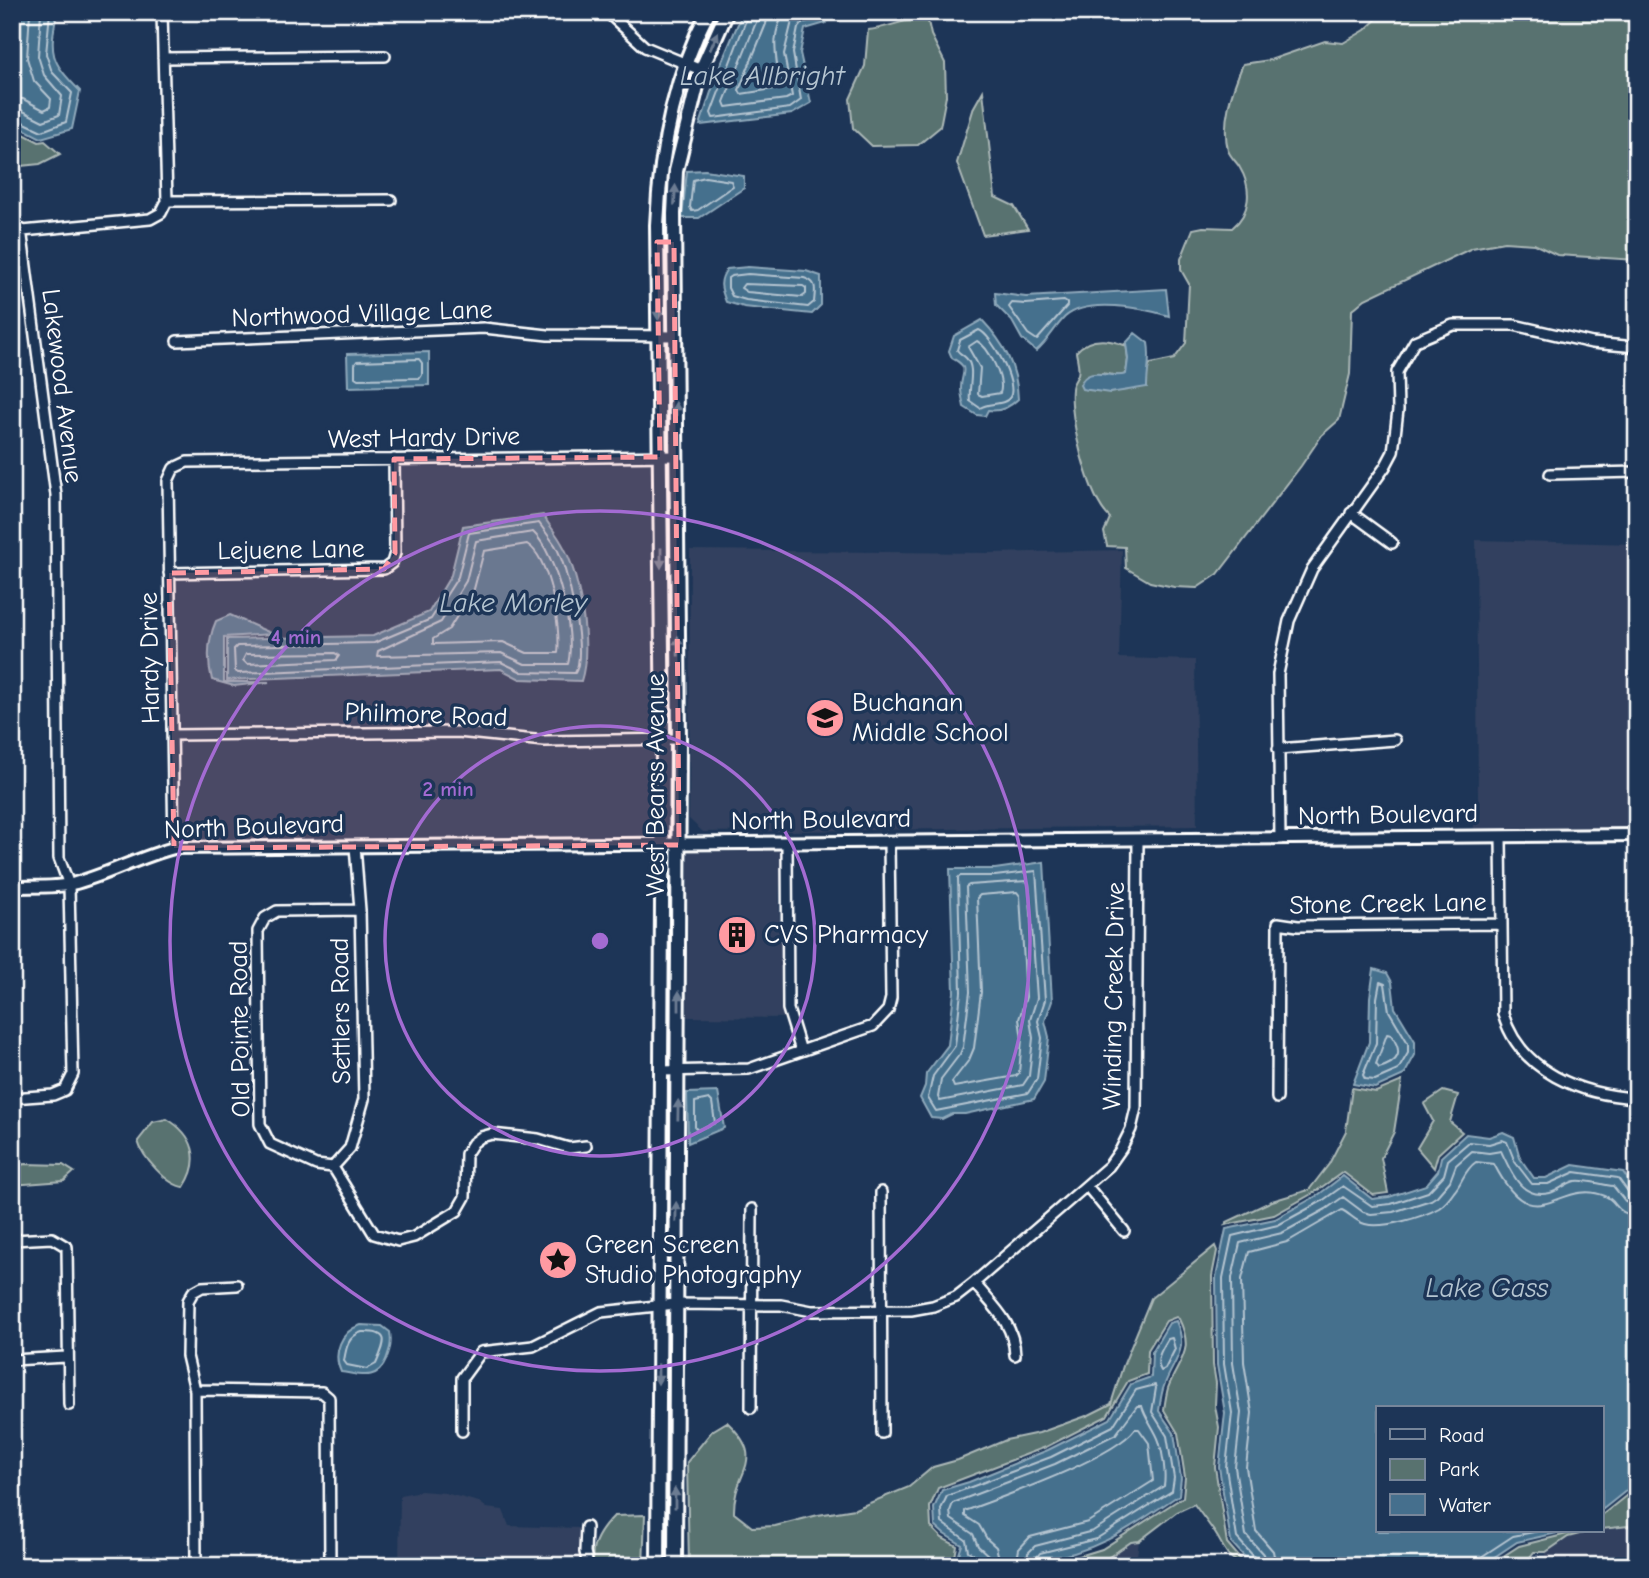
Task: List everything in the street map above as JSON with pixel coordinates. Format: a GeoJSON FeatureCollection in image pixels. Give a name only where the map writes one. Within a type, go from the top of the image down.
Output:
{"type":"FeatureCollection","features":[{"type":"Feature","properties":{"kind":"main road","name":"West Bearss Avenue"},"geometry":{"type":"LineString","coordinates":[[657,1566],[663,739],[657,242],[661,164],[675,93],[708,12]]}},
{"type":"Feature","properties":{"kind":"main road","name":"West Bearss Avenue"},"geometry":{"type":"LineString","coordinates":[[675,1566],[675,1304],[679,1069],[674,242],[676,172],[701,70],[727,12]]}},
{"type":"Feature","properties":{"kind":"street"},"geometry":{"type":"LineString","coordinates":[[16,231],[150,219],[161,213],[167,201],[162,12]]}},
{"type":"Feature","properties":{"kind":"street"},"geometry":{"type":"LineString","coordinates":[[607,12],[645,47],[701,70]]}},
{"type":"Feature","properties":{"kind":"street"},"geometry":{"type":"LineString","coordinates":[[163,58],[385,56]]}},
{"type":"Feature","properties":{"kind":"street"},"geometry":{"type":"LineString","coordinates":[[167,201],[391,200]]}},
{"type":"Feature","properties":{"kind":"street","name":"Lakewood Avenue"},"geometry":{"type":"LineString","coordinates":[[12,1098],[53,1095],[65,1090],[73,1074],[69,885],[59,858],[56,495],[16,231]]}},
{"type":"Feature","properties":{"kind":"street"},"geometry":{"type":"LineString","coordinates":[[657,242],[674,242]]}},
{"type":"Feature","properties":{"kind":"street"},"geometry":{"type":"LineString","coordinates":[[1280,839],[1278,674],[1289,621],[1312,569],[1393,452],[1398,410],[1397,372],[1415,341],[1453,325],[1514,325],[1592,343],[1637,347]]}},
{"type":"Feature","properties":{"kind":"street","name":"Northwood Village Lane"},"geometry":{"type":"LineString","coordinates":[[177,341],[484,328],[548,335],[675,336]]}},
{"type":"Feature","properties":{"kind":"street","name":"West Hardy Drive"},"geometry":{"type":"LineString","coordinates":[[174,468],[187,462],[676,456]]}},
{"type":"Feature","properties":{"kind":"street","name":"Lejuene Lane"},"geometry":{"type":"LineString","coordinates":[[169,573],[384,569],[391,563],[395,553],[394,459]]}},
{"type":"Feature","properties":{"kind":"street","name":"Hardy Drive"},"geometry":{"type":"LineString","coordinates":[[174,468],[167,481],[174,848]]}},
{"type":"Feature","properties":{"kind":"street"},"geometry":{"type":"LineString","coordinates":[[1550,474],[1637,472]]}},
{"type":"Feature","properties":{"kind":"street"},"geometry":{"type":"LineString","coordinates":[[1351,513],[1392,543]]}},
{"type":"Feature","properties":{"kind":"street"},"geometry":{"type":"LineString","coordinates":[[661,582],[678,582]]}},
{"type":"Feature","properties":{"kind":"street","name":"Philmore Road"},"geometry":{"type":"LineString","coordinates":[[172,735],[458,732],[544,741],[679,739]]}},
{"type":"Feature","properties":{"kind":"street"},"geometry":{"type":"LineString","coordinates":[[1278,749],[1395,740]]}},
{"type":"Feature","properties":{"kind":"street","name":"North Boulevard"},"geometry":{"type":"LineString","coordinates":[[12,887],[69,885],[96,877],[150,854],[174,848],[1637,835]]}},
{"type":"Feature","properties":{"kind":"street"},"geometry":{"type":"LineString","coordinates":[[1501,837],[1503,1014],[1509,1032],[1519,1049],[1553,1075],[1579,1089],[1609,1096],[1637,1098]]}},
{"type":"Feature","properties":{"kind":"street","name":"Winding Creek Drive"},"geometry":{"type":"LineString","coordinates":[[462,1431],[462,1378],[481,1352],[533,1346],[601,1311],[675,1304],[781,1305],[811,1311],[911,1310],[933,1306],[956,1297],[974,1283],[1087,1186],[1109,1166],[1121,1149],[1131,1129],[1136,1108],[1138,840]]}},
{"type":"Feature","properties":{"kind":"street"},"geometry":{"type":"LineString","coordinates":[[787,842],[788,1009],[801,1051]]}},
{"type":"Feature","properties":{"kind":"street"},"geometry":{"type":"LineString","coordinates":[[661,1071],[749,1069],[873,1026],[888,1010],[891,998],[889,842]]}},
{"type":"Feature","properties":{"kind":"street","name":"Settlers Road"},"geometry":{"type":"LineString","coordinates":[[333,1167],[350,1148],[364,1099],[360,910],[355,846]]}},
{"type":"Feature","properties":{"kind":"street","name":"Old Pointe Road"},"geometry":{"type":"LineString","coordinates":[[333,1167],[316,1165],[270,1144],[260,1124],[258,931],[265,918],[277,911],[360,910]]}},
{"type":"Feature","properties":{"kind":"street","name":"Stone Creek Lane"},"geometry":{"type":"LineString","coordinates":[[1277,1098],[1278,923],[1298,926],[1502,924]]}},
{"type":"Feature","properties":{"kind":"street"},"geometry":{"type":"LineString","coordinates":[[333,1167],[374,1234],[398,1241],[414,1237],[457,1211],[465,1197],[466,1154],[472,1143],[481,1137],[492,1134],[538,1139],[569,1148],[586,1146]]}},
{"type":"Feature","properties":{"kind":"street"},"geometry":{"type":"LineString","coordinates":[[1087,1186],[1124,1231]]}},
{"type":"Feature","properties":{"kind":"street"},"geometry":{"type":"LineString","coordinates":[[881,1192],[882,1433]]}},
{"type":"Feature","properties":{"kind":"street"},"geometry":{"type":"LineString","coordinates":[[751,1408],[752,1209]]}},
{"type":"Feature","properties":{"kind":"street"},"geometry":{"type":"LineString","coordinates":[[12,1240],[52,1238],[66,1247],[68,1405]]}},
{"type":"Feature","properties":{"kind":"street"},"geometry":{"type":"LineString","coordinates":[[974,1283],[1010,1326],[1015,1339],[1015,1355]]}},
{"type":"Feature","properties":{"kind":"street"},"geometry":{"type":"LineString","coordinates":[[197,1566],[195,1390],[187,1356],[188,1301],[193,1292],[202,1287],[237,1285]]}},
{"type":"Feature","properties":{"kind":"street"},"geometry":{"type":"LineString","coordinates":[[12,1360],[66,1357]]}},
{"type":"Feature","properties":{"kind":"street"},"geometry":{"type":"LineString","coordinates":[[195,1390],[322,1392],[329,1398],[330,1566]]}},
{"type":"Feature","properties":{"kind":"street"},"geometry":{"type":"LineString","coordinates":[[586,1527],[584,1552],[588,1566]]}},
{"type":"Feature","properties":{"kind":"highlighted area"},"geometry":{"type":"Polygon","coordinates":[[[657,242],[674,242],[679,845],[174,848],[169,573],[384,569],[395,553],[394,459],[660,457],[657,242]]]}},
{"type":"Feature","properties":{"kind":"shaded area"},"geometry":{"type":"Polygon","coordinates":[[[1476,540],[1637,544],[1637,833],[1473,832],[1478,800],[1476,540]]]}},
{"type":"Feature","properties":{"kind":"shaded area"},"geometry":{"type":"Polygon","coordinates":[[[690,550],[990,553],[1122,550],[1119,658],[1195,660],[1197,826],[703,832],[689,819],[690,550]]]}},
{"type":"Feature","properties":{"kind":"shaded area"},"geometry":{"type":"Polygon","coordinates":[[[782,847],[779,903],[785,1018],[687,1017],[688,849],[782,847]]]}},
{"type":"Feature","properties":{"kind":"shaded area"},"geometry":{"type":"Polygon","coordinates":[[[421,1491],[445,1493],[479,1502],[487,1508],[503,1510],[509,1526],[580,1528],[583,1566],[399,1566],[400,1495],[421,1491]]]}},
{"type":"Feature","properties":{"kind":"shaded area"},"geometry":{"type":"Polygon","coordinates":[[[1637,1525],[1637,1566],[1546,1566],[1546,1552],[1568,1537],[1587,1532],[1604,1532],[1604,1529],[1637,1525]]]}},
{"type":"Feature","properties":{"kind":"shaded area"},"geometry":{"type":"Polygon","coordinates":[[[1139,1541],[1139,1562],[1133,1566],[1096,1566],[1131,1542],[1139,1541]]]}},
{"type":"Feature","properties":{"kind":"green space"},"geometry":{"type":"Polygon","coordinates":[[[917,12],[926,12],[931,35],[945,63],[946,96],[940,127],[918,145],[872,146],[853,128],[850,99],[865,66],[868,30],[917,19],[917,12]]]}},
{"type":"Feature","properties":{"kind":"green space"},"geometry":{"type":"Polygon","coordinates":[[[1384,12],[1637,12],[1637,260],[1557,255],[1534,244],[1504,242],[1472,248],[1365,299],[1352,310],[1350,374],[1339,420],[1322,435],[1218,574],[1197,588],[1150,582],[1126,568],[1125,547],[1107,546],[1104,532],[1110,518],[1094,493],[1082,457],[1074,419],[1072,387],[1079,369],[1076,352],[1092,341],[1111,341],[1124,345],[1126,343],[1126,374],[1120,376],[1102,373],[1092,390],[1102,391],[1119,391],[1135,386],[1146,374],[1150,364],[1174,359],[1186,343],[1189,284],[1181,270],[1181,259],[1193,229],[1232,228],[1243,215],[1248,200],[1244,176],[1230,155],[1226,139],[1227,117],[1243,64],[1270,60],[1325,41],[1343,43],[1365,30],[1384,12]]]}},
{"type":"Feature","properties":{"kind":"green space"},"geometry":{"type":"Polygon","coordinates":[[[983,91],[995,197],[1014,206],[1028,229],[983,235],[957,163],[974,107],[983,91]]]}},
{"type":"Feature","properties":{"kind":"green space"},"geometry":{"type":"Polygon","coordinates":[[[12,128],[39,142],[45,141],[60,154],[40,164],[12,167],[12,128]]]}},
{"type":"Feature","properties":{"kind":"green space"},"geometry":{"type":"Polygon","coordinates":[[[1402,1081],[1394,1132],[1381,1158],[1388,1193],[1373,1195],[1343,1172],[1315,1192],[1274,1215],[1225,1225],[1272,1201],[1309,1190],[1329,1164],[1346,1131],[1352,1088],[1376,1092],[1402,1081]]]}},
{"type":"Feature","properties":{"kind":"green space"},"geometry":{"type":"Polygon","coordinates":[[[1443,1091],[1458,1095],[1450,1122],[1462,1132],[1438,1154],[1434,1168],[1417,1148],[1433,1121],[1424,1104],[1443,1091]]]}},
{"type":"Feature","properties":{"kind":"green space"},"geometry":{"type":"Polygon","coordinates":[[[167,1119],[184,1133],[192,1149],[193,1167],[184,1187],[171,1182],[156,1170],[138,1141],[153,1122],[167,1119]]]}},
{"type":"Feature","properties":{"kind":"green space"},"geometry":{"type":"Polygon","coordinates":[[[63,1165],[74,1172],[64,1181],[12,1185],[12,1166],[63,1165]]]}},
{"type":"Feature","properties":{"kind":"green space"},"geometry":{"type":"Polygon","coordinates":[[[1215,1246],[1217,1251],[1212,1276],[1213,1365],[1219,1427],[1215,1467],[1227,1543],[1246,1565],[1230,1557],[1194,1504],[1177,1512],[1139,1541],[1131,1542],[1096,1566],[1047,1566],[1047,1563],[1060,1562],[1102,1549],[1183,1497],[1185,1477],[1178,1433],[1164,1410],[1168,1388],[1185,1348],[1184,1330],[1176,1317],[1166,1321],[1148,1350],[1147,1374],[1128,1381],[1107,1416],[1046,1447],[938,1488],[930,1507],[931,1527],[942,1538],[957,1546],[955,1557],[972,1566],[689,1566],[687,1462],[712,1431],[727,1422],[746,1447],[746,1466],[738,1486],[734,1513],[752,1527],[775,1526],[855,1509],[909,1487],[933,1467],[958,1460],[1006,1440],[1039,1433],[1111,1404],[1123,1366],[1151,1298],[1215,1246]]]}},
{"type":"Feature","properties":{"kind":"green space"},"geometry":{"type":"Polygon","coordinates":[[[1637,1487],[1637,1525],[1604,1529],[1604,1513],[1637,1487]]]}},
{"type":"Feature","properties":{"kind":"green space"},"geometry":{"type":"Polygon","coordinates":[[[645,1515],[643,1566],[594,1566],[594,1545],[614,1516],[645,1515]]]}},
{"type":"Feature","properties":{"kind":"green space"},"geometry":{"type":"Polygon","coordinates":[[[1575,1532],[1587,1532],[1568,1537],[1546,1552],[1534,1552],[1526,1562],[1488,1566],[1519,1546],[1575,1532]]]}},
{"type":"Feature","properties":{"kind":"water"},"geometry":{"type":"Polygon","coordinates":[[[12,12],[57,12],[53,38],[54,56],[57,64],[80,91],[72,129],[41,138],[12,123],[12,12]]]}},
{"type":"Feature","properties":{"kind":"water","name":"Lake Allbright"},"geometry":{"type":"Polygon","coordinates":[[[743,12],[906,12],[879,19],[830,14],[826,23],[805,29],[800,53],[811,103],[792,114],[700,125],[719,68],[743,12]]]}},
{"type":"Feature","properties":{"kind":"water"},"geometry":{"type":"Polygon","coordinates":[[[705,170],[744,176],[744,188],[699,218],[682,218],[687,171],[705,170]]]}},
{"type":"Feature","properties":{"kind":"water"},"geometry":{"type":"Polygon","coordinates":[[[748,267],[806,271],[821,276],[821,305],[812,314],[744,307],[726,302],[721,285],[724,273],[727,269],[748,267]]]}},
{"type":"Feature","properties":{"kind":"water"},"geometry":{"type":"Polygon","coordinates":[[[1166,289],[1169,316],[1116,306],[1087,307],[1065,317],[1036,351],[1022,339],[1012,321],[996,305],[995,293],[1026,297],[1166,289]]]}},
{"type":"Feature","properties":{"kind":"water"},"geometry":{"type":"Polygon","coordinates":[[[982,320],[997,337],[1008,356],[1015,376],[1018,399],[1004,408],[988,410],[985,416],[977,415],[964,407],[961,388],[964,371],[949,351],[954,336],[982,320]]]}},
{"type":"Feature","properties":{"kind":"water"},"geometry":{"type":"Polygon","coordinates":[[[1135,333],[1148,343],[1147,387],[1110,393],[1082,389],[1080,385],[1088,375],[1126,374],[1126,343],[1135,333]]]}},
{"type":"Feature","properties":{"kind":"water"},"geometry":{"type":"Polygon","coordinates":[[[429,352],[429,385],[348,387],[347,354],[429,352]]]}},
{"type":"Feature","properties":{"kind":"water","name":"Lake Morley"},"geometry":{"type":"Polygon","coordinates":[[[543,515],[568,555],[579,591],[585,630],[581,681],[520,679],[501,669],[227,680],[227,639],[373,636],[429,612],[451,575],[463,526],[543,515]]]}},
{"type":"Feature","properties":{"kind":"water"},"geometry":{"type":"Polygon","coordinates":[[[230,615],[273,634],[224,637],[224,682],[269,682],[234,686],[212,680],[209,665],[211,635],[216,621],[230,615]]]}},
{"type":"Feature","properties":{"kind":"water"},"geometry":{"type":"Polygon","coordinates":[[[1044,862],[1052,1001],[1045,1021],[1049,1037],[1044,1082],[1034,1099],[965,1114],[952,1114],[942,1119],[931,1118],[920,1098],[926,1074],[948,1045],[954,992],[950,869],[995,869],[1044,862]]]}},
{"type":"Feature","properties":{"kind":"water"},"geometry":{"type":"Polygon","coordinates":[[[1374,969],[1387,973],[1392,982],[1395,1008],[1415,1041],[1415,1055],[1404,1075],[1375,1088],[1353,1084],[1369,1042],[1374,969]]]}},
{"type":"Feature","properties":{"kind":"water"},"geometry":{"type":"Polygon","coordinates":[[[718,1092],[724,1128],[688,1143],[687,1093],[718,1092]]]}},
{"type":"Feature","properties":{"kind":"water","name":"Lake Gass"},"geometry":{"type":"Polygon","coordinates":[[[1503,1132],[1514,1137],[1520,1158],[1534,1178],[1546,1178],[1573,1165],[1623,1172],[1637,1193],[1637,1336],[1634,1339],[1637,1352],[1637,1482],[1604,1508],[1604,1406],[1376,1406],[1376,1532],[1562,1532],[1517,1542],[1481,1566],[1253,1566],[1231,1542],[1219,1467],[1225,1413],[1217,1365],[1216,1277],[1226,1229],[1275,1219],[1318,1195],[1343,1176],[1372,1199],[1389,1197],[1426,1185],[1438,1171],[1441,1157],[1466,1134],[1489,1137],[1503,1132]]]}},
{"type":"Feature","properties":{"kind":"water"},"geometry":{"type":"Polygon","coordinates":[[[1176,1321],[1180,1332],[1180,1349],[1163,1389],[1159,1411],[1174,1433],[1181,1478],[1179,1495],[1115,1536],[1081,1551],[1043,1559],[1043,1566],[984,1566],[959,1554],[962,1545],[935,1526],[934,1508],[942,1490],[1048,1450],[1110,1419],[1131,1384],[1151,1377],[1152,1352],[1169,1323],[1176,1321]]]}},
{"type":"Feature","properties":{"kind":"water"},"geometry":{"type":"Polygon","coordinates":[[[361,1325],[382,1326],[390,1332],[391,1340],[386,1360],[373,1374],[341,1372],[338,1365],[340,1344],[348,1332],[361,1325]]]}},
{"type":"Feature","properties":{"kind":"place","name":"Buchanan Middle School"},"geometry":{"type":"Point","coordinates":[825,718]}},
{"type":"Feature","properties":{"kind":"place","name":"CVS Pharmacy"},"geometry":{"type":"Point","coordinates":[737,935]}},
{"type":"Feature","properties":{"kind":"place","name":"Green Screen Studio Photography"},"geometry":{"type":"Point","coordinates":[558,1260]}}]}
